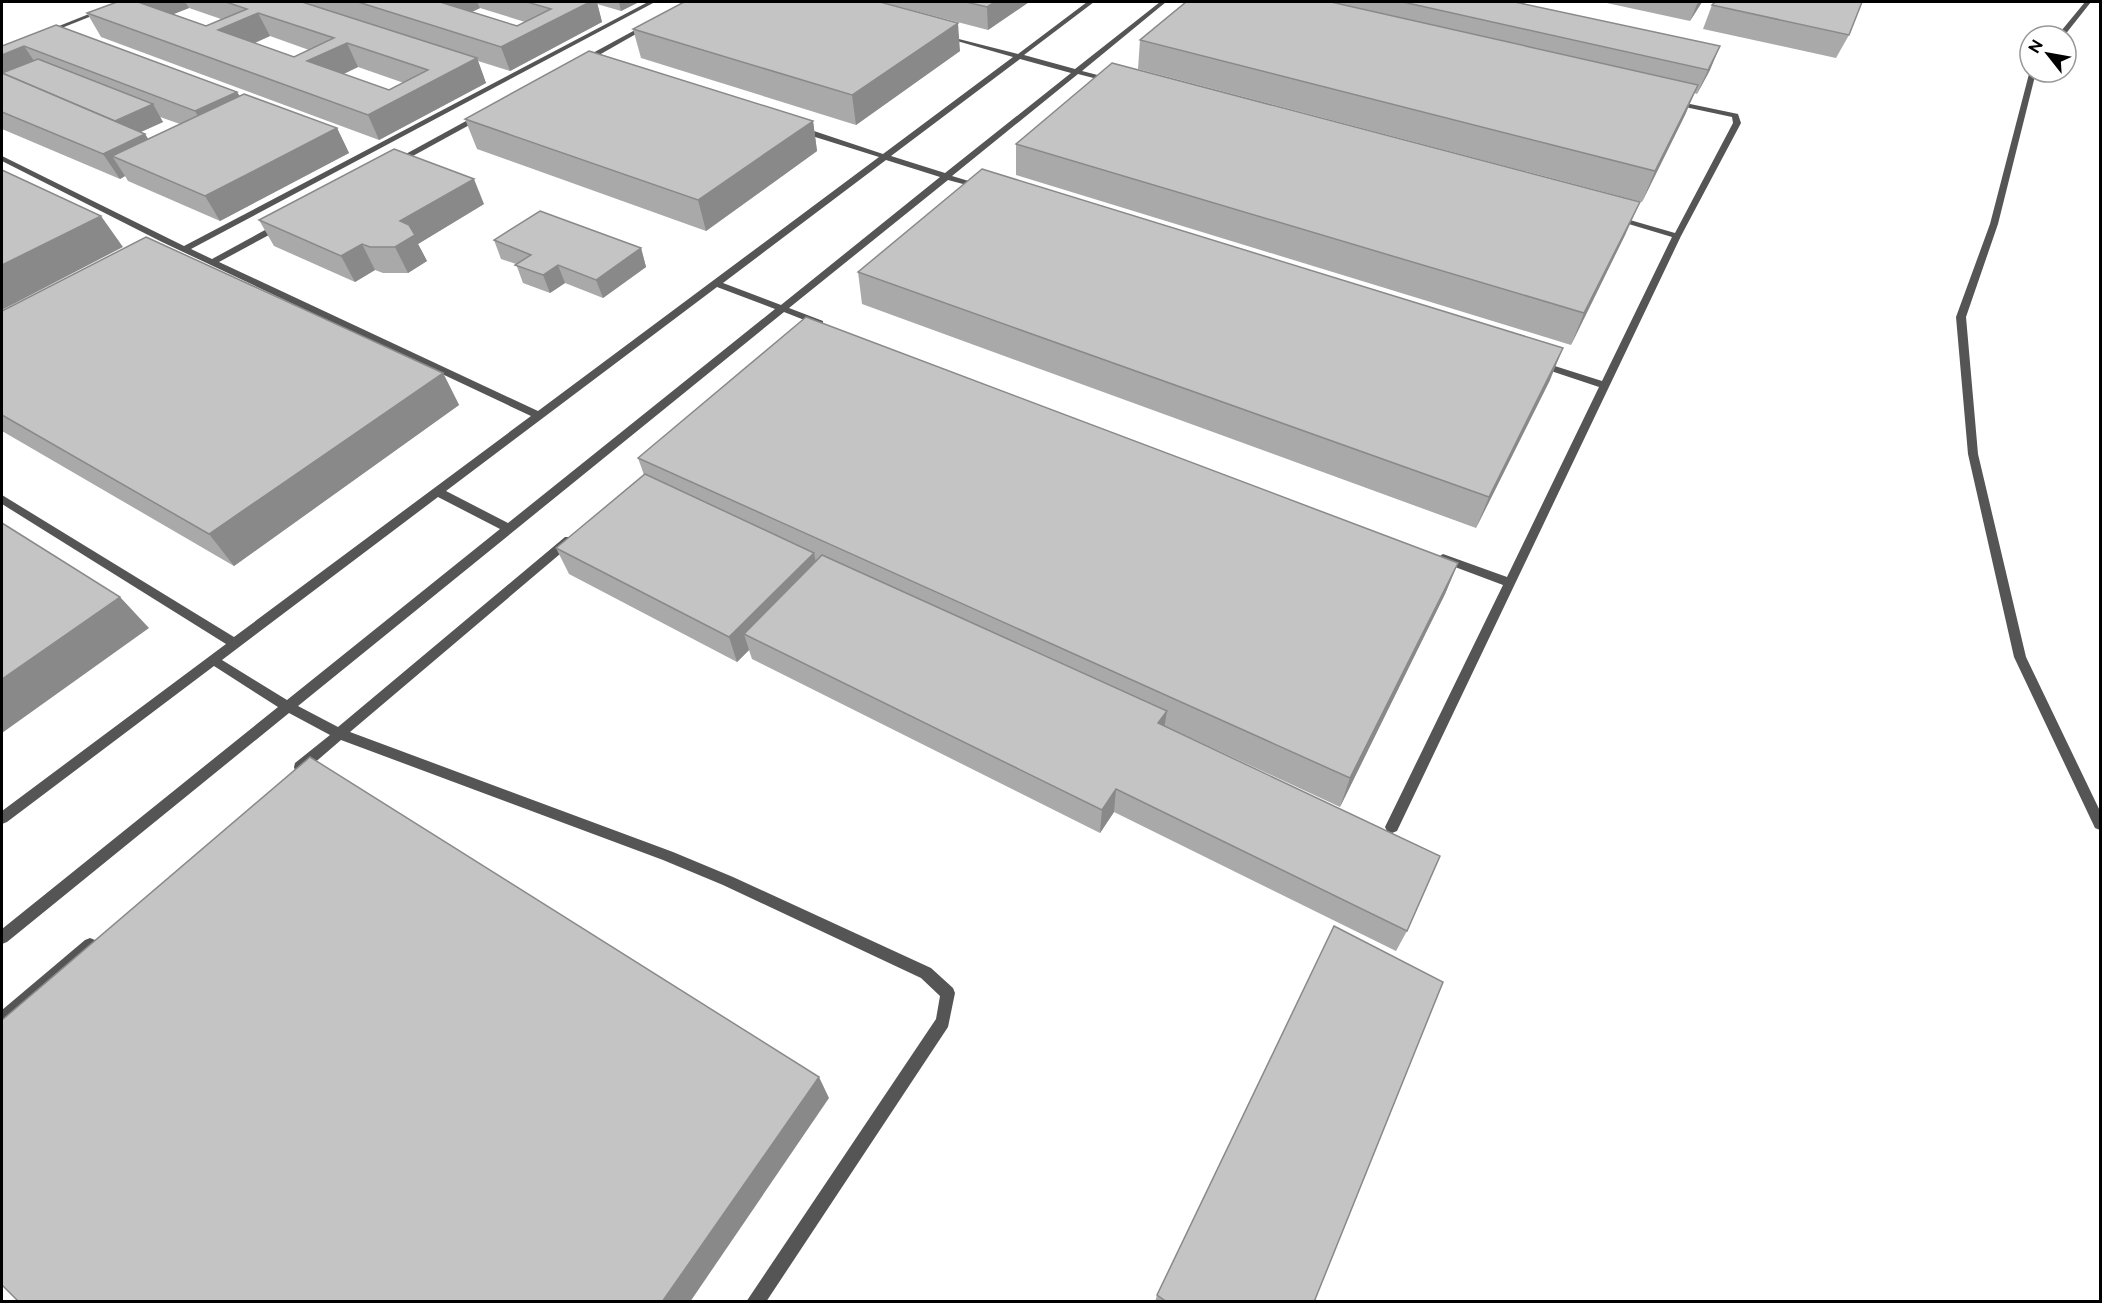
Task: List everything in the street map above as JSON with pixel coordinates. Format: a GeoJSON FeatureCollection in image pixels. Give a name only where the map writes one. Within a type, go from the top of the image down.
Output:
{"type":"FeatureCollection","features":[{"type":"Feature","properties":{"kind":"street"},"geometry":{"type":"LineString","coordinates":[[35,36],[124,2]]}},
{"type":"Feature","properties":{"kind":"street"},"geometry":{"type":"LineString","coordinates":[[184,249],[652,2]]}},
{"type":"Feature","properties":{"kind":"street"},"geometry":{"type":"LineString","coordinates":[[2,818],[1091,2]]}},
{"type":"Feature","properties":{"kind":"street"},"geometry":{"type":"LineString","coordinates":[[2,937],[1163,2]]}},
{"type":"Feature","properties":{"kind":"street"},"geometry":{"type":"LineString","coordinates":[[2070,24],[2088,2]]}},
{"type":"Feature","properties":{"kind":"street"},"geometry":{"type":"LineString","coordinates":[[573,66],[653,23]]}},
{"type":"Feature","properties":{"kind":"street"},"geometry":{"type":"LineString","coordinates":[[941,35],[1122,84]]}},
{"type":"Feature","properties":{"kind":"street"},"geometry":{"type":"LineString","coordinates":[[583,61],[594,64]]}},
{"type":"Feature","properties":{"kind":"street"},"geometry":{"type":"LineString","coordinates":[[2028,84],[1994,224],[1961,317],[1972,442],[2020,657],[2100,824]]}},
{"type":"Feature","properties":{"kind":"street"},"geometry":{"type":"LineString","coordinates":[[1392,827],[1677,236],[1737,123],[1735,117],[1660,98]]}},
{"type":"Feature","properties":{"kind":"street"},"geometry":{"type":"LineString","coordinates":[[387,167],[490,111]]}},
{"type":"Feature","properties":{"kind":"street"},"geometry":{"type":"LineString","coordinates":[[795,128],[991,190]]}},
{"type":"Feature","properties":{"kind":"street"},"geometry":{"type":"LineString","coordinates":[[2,158],[165,240],[538,415]]}},
{"type":"Feature","properties":{"kind":"street"},"geometry":{"type":"LineString","coordinates":[[1608,217],[1677,236]]}},
{"type":"Feature","properties":{"kind":"street"},"geometry":{"type":"LineString","coordinates":[[212,262],[284,223]]}},
{"type":"Feature","properties":{"kind":"street"},"geometry":{"type":"LineString","coordinates":[[155,246],[165,240]]}},
{"type":"Feature","properties":{"kind":"street"},"geometry":{"type":"LineString","coordinates":[[715,283],[826,325]]}},
{"type":"Feature","properties":{"kind":"street"},"geometry":{"type":"LineString","coordinates":[[1526,360],[1605,385]]}},
{"type":"Feature","properties":{"kind":"street"},"geometry":{"type":"LineString","coordinates":[[436,491],[507,528]]}},
{"type":"Feature","properties":{"kind":"street"},"geometry":{"type":"LineString","coordinates":[[2,499],[234,643]]}},
{"type":"Feature","properties":{"kind":"street"},"geometry":{"type":"LineString","coordinates":[[294,773],[576,534]]}},
{"type":"Feature","properties":{"kind":"street"},"geometry":{"type":"LineString","coordinates":[[1431,553],[1510,583]]}},
{"type":"Feature","properties":{"kind":"street"},"geometry":{"type":"LineString","coordinates":[[212,659],[287,706],[340,734],[698,869],[926,974],[948,993],[943,1022],[755,1302]]}},
{"type":"Feature","properties":{"kind":"street"},"geometry":{"type":"LineString","coordinates":[[2,1019],[102,935]]}},
{"type":"Feature","properties":{"kind":"building"},"geometry":{"type":"Polygon","coordinates":[[[117,2],[138,2],[206,26],[247,9],[226,2],[302,2],[477,58],[368,115],[87,13],[117,2]],[[258,13],[218,30],[294,57],[334,38],[258,13]],[[347,43],[307,61],[389,90],[428,70],[347,43]]]}},
{"type":"Feature","properties":{"kind":"building"},"geometry":{"type":"Polygon","coordinates":[[[358,2],[440,2],[517,26],[551,9],[527,2],[590,2],[501,47],[358,2]]]}},
{"type":"Feature","properties":{"kind":"building"},"geometry":{"type":"Polygon","coordinates":[[[684,2],[880,2],[958,23],[852,95],[633,29],[684,2]]]}},
{"type":"Feature","properties":{"kind":"building"},"geometry":{"type":"Polygon","coordinates":[[[966,2],[994,2],[987,7],[966,2]]]}},
{"type":"Feature","properties":{"kind":"building"},"geometry":{"type":"Polygon","coordinates":[[[1186,2],[1331,2],[1698,85],[1655,171],[1140,40],[1186,2]]]}},
{"type":"Feature","properties":{"kind":"building"},"geometry":{"type":"Polygon","coordinates":[[[1403,2],[1515,2],[1720,46],[1708,70],[1403,2]]]}},
{"type":"Feature","properties":{"kind":"building"},"geometry":{"type":"Polygon","coordinates":[[[1715,2],[1862,2],[1849,35],[1712,5],[1715,2]]]}},
{"type":"Feature","properties":{"kind":"building"},"geometry":{"type":"Polygon","coordinates":[[[56,25],[237,92],[195,111],[24,46],[2,55],[2,46],[56,25]]]}},
{"type":"Feature","properties":{"kind":"building"},"geometry":{"type":"Polygon","coordinates":[[[589,51],[813,121],[698,200],[465,119],[589,51]]]}},
{"type":"Feature","properties":{"kind":"building"},"geometry":{"type":"Polygon","coordinates":[[[38,59],[153,104],[115,121],[2,73],[38,59]]]}},
{"type":"Feature","properties":{"kind":"building"},"geometry":{"type":"Polygon","coordinates":[[[1112,63],[1640,202],[1584,313],[1016,144],[1112,63]]]}},
{"type":"Feature","properties":{"kind":"building"},"geometry":{"type":"Polygon","coordinates":[[[2,73],[145,134],[103,154],[2,112],[2,73]]]}},
{"type":"Feature","properties":{"kind":"building"},"geometry":{"type":"Polygon","coordinates":[[[244,94],[337,128],[205,196],[112,156],[244,94]]]}},
{"type":"Feature","properties":{"kind":"building"},"geometry":{"type":"Polygon","coordinates":[[[394,149],[474,179],[400,221],[409,225],[415,235],[395,247],[370,247],[362,244],[341,256],[259,220],[394,149]]]}},
{"type":"Feature","properties":{"kind":"building"},"geometry":{"type":"Polygon","coordinates":[[[982,169],[1563,348],[1489,497],[858,272],[982,169]]]}},
{"type":"Feature","properties":{"kind":"building"},"geometry":{"type":"Polygon","coordinates":[[[2,170],[101,216],[2,265],[2,170]]]}},
{"type":"Feature","properties":{"kind":"building"},"geometry":{"type":"Polygon","coordinates":[[[540,211],[641,248],[596,280],[558,265],[543,275],[515,265],[531,255],[494,240],[540,211]]]}},
{"type":"Feature","properties":{"kind":"building"},"geometry":{"type":"Polygon","coordinates":[[[146,237],[443,373],[209,534],[2,415],[2,311],[146,237]]]}},
{"type":"Feature","properties":{"kind":"building"},"geometry":{"type":"Polygon","coordinates":[[[806,317],[1458,563],[1350,778],[638,458],[806,317]]]}},
{"type":"Feature","properties":{"kind":"building"},"geometry":{"type":"Polygon","coordinates":[[[645,474],[814,553],[729,637],[556,548],[645,474]]]}},
{"type":"Feature","properties":{"kind":"building"},"geometry":{"type":"Polygon","coordinates":[[[2,523],[120,597],[2,679],[2,523]]]}},
{"type":"Feature","properties":{"kind":"building"},"geometry":{"type":"Polygon","coordinates":[[[822,555],[1167,711],[1158,723],[1440,856],[1407,931],[1116,789],[1102,810],[744,634],[822,555]]]}},
{"type":"Feature","properties":{"kind":"building"},"geometry":{"type":"Polygon","coordinates":[[[310,757],[819,1077],[662,1302],[19,1302],[2,1285],[2,1020],[310,757]]]}},
{"type":"Feature","properties":{"kind":"building"},"geometry":{"type":"Polygon","coordinates":[[[1334,926],[1443,982],[1314,1302],[1167,1302],[1157,1295],[1334,926]]]}}]}
